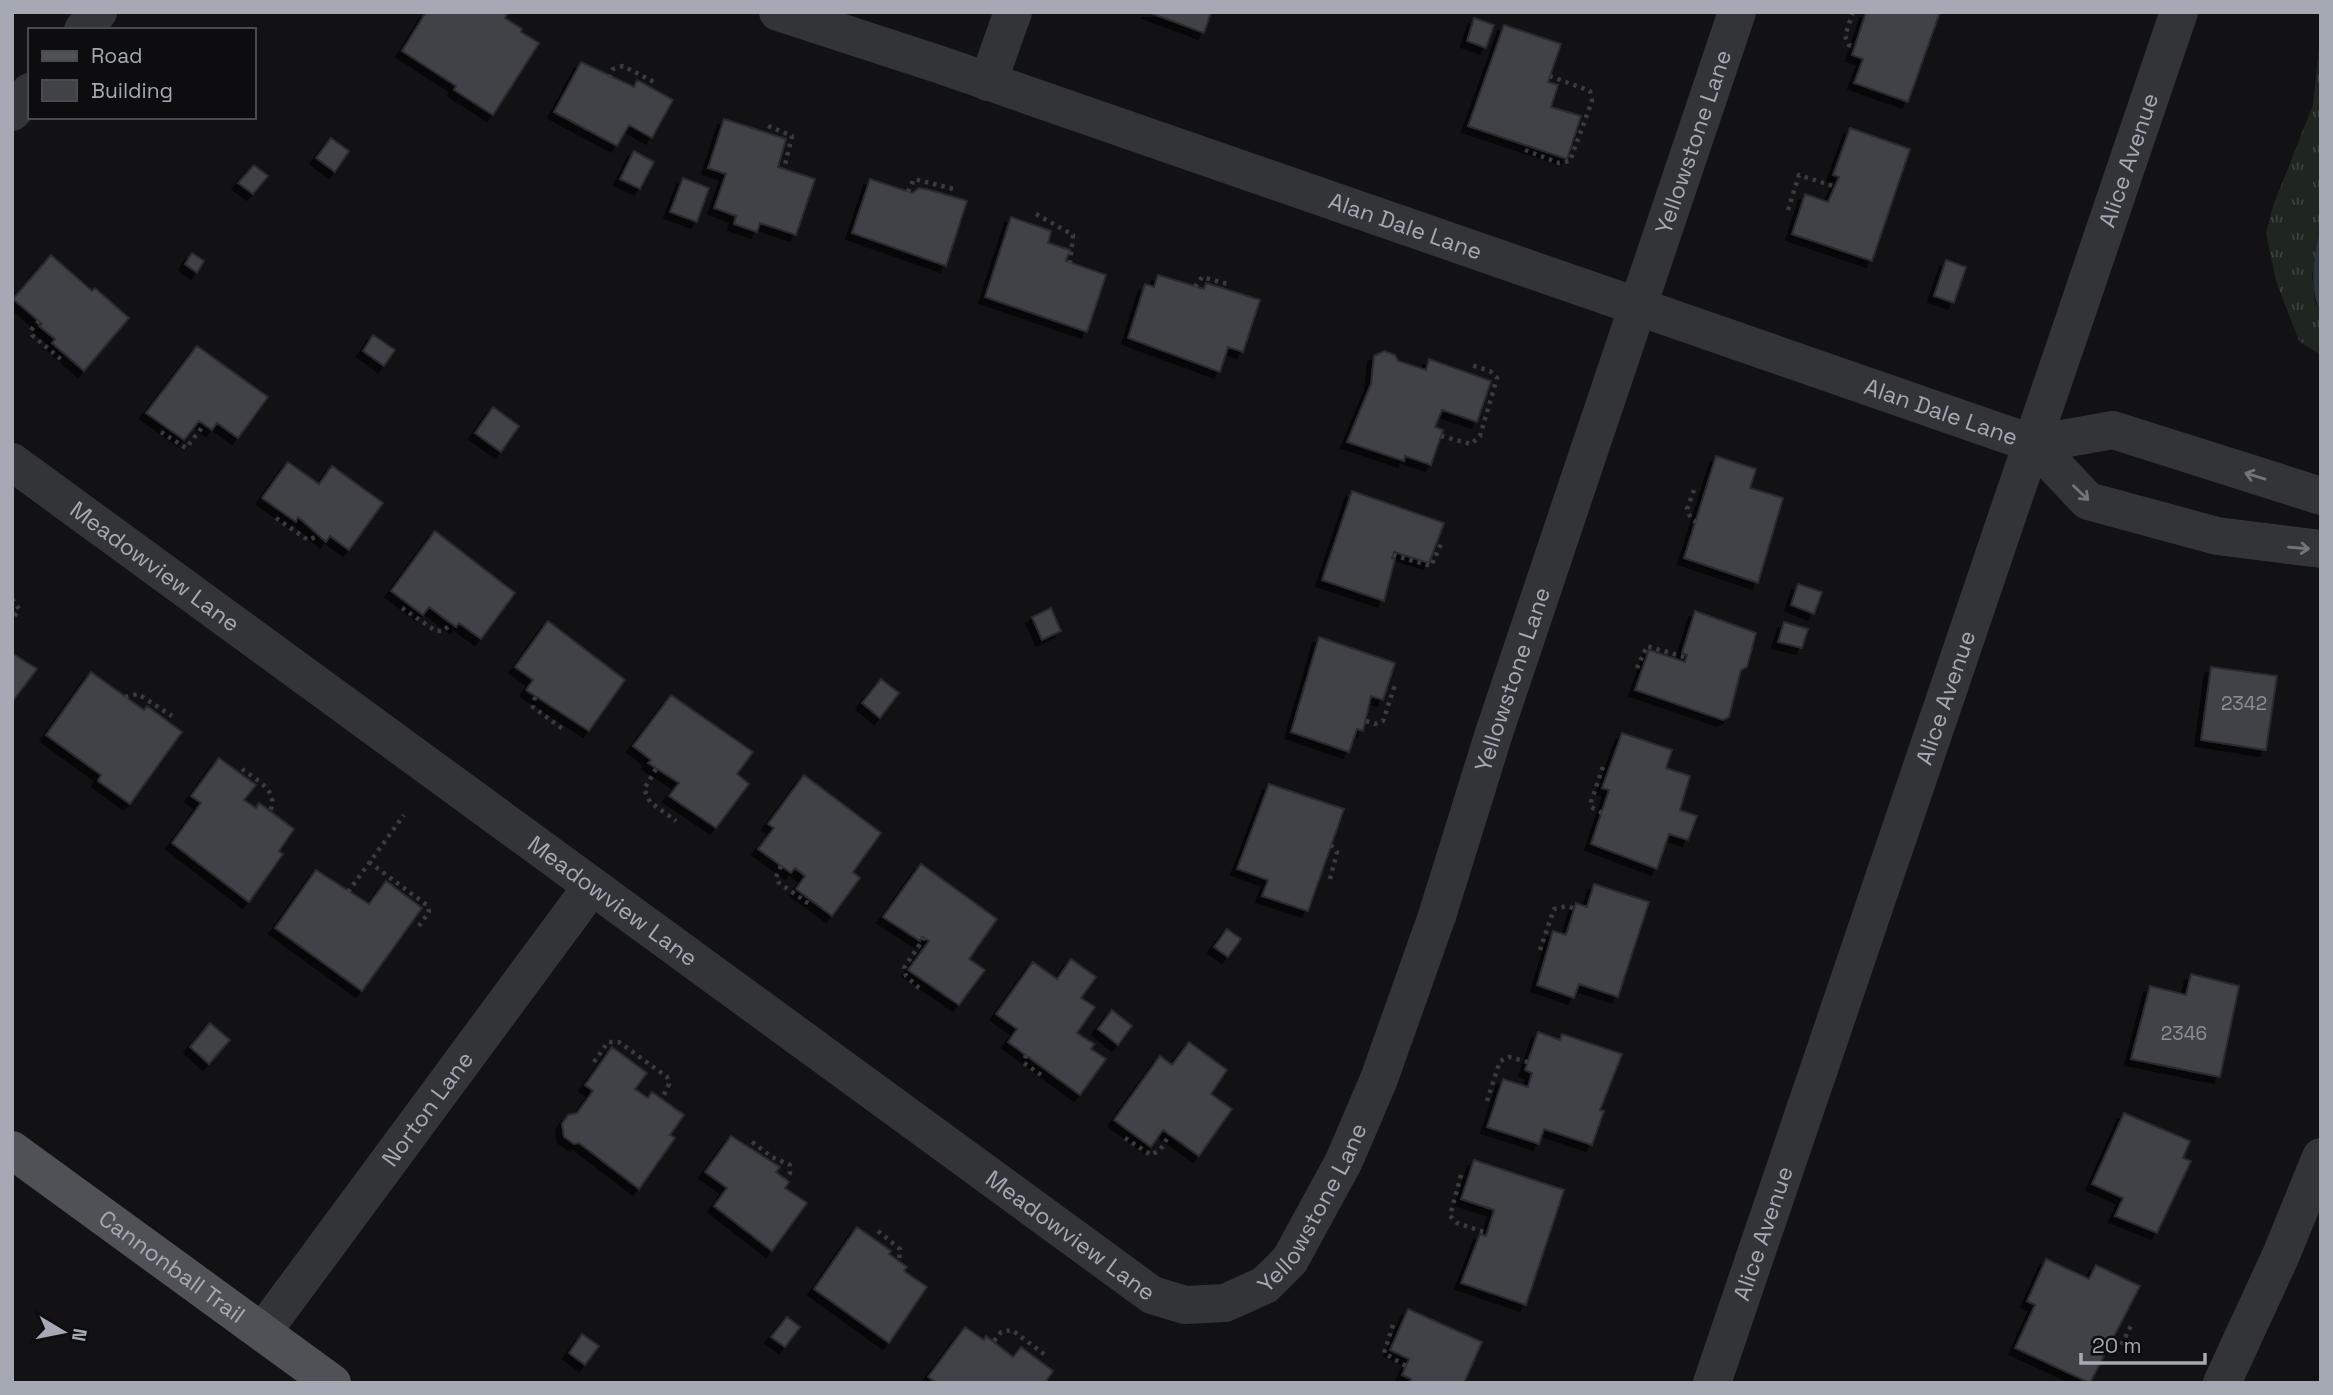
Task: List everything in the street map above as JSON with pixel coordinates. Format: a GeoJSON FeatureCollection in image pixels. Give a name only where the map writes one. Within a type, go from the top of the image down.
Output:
{"type":"FeatureCollection","features":[{"type":"Feature","properties":{"kind":"main road","name":"Cannonball Trail"},"geometry":{"type":"LineString","coordinates":[[12,1150],[332,1383]]}},
{"type":"Feature","properties":{"kind":"street"},"geometry":{"type":"LineString","coordinates":[[85,28],[98,12]]}},
{"type":"Feature","properties":{"kind":"street","name":"Alan Dale Lane"},"geometry":{"type":"LineString","coordinates":[[778,12],[988,82],[2034,444],[2088,501],[2217,536],[2321,550]]}},
{"type":"Feature","properties":{"kind":"street"},"geometry":{"type":"LineString","coordinates":[[988,82],[1013,12]]}},
{"type":"Feature","properties":{"kind":"street","name":"Yellowstone Lane"},"geometry":{"type":"LineString","coordinates":[[1225,1303],[1265,1285],[1290,1261],[1344,1161],[1379,1079],[1437,916],[1494,733],[1737,12]]}},
{"type":"Feature","properties":{"kind":"street","name":"Alice Avenue"},"geometry":{"type":"LineString","coordinates":[[1712,1383],[2179,12]]}},
{"type":"Feature","properties":{"kind":"street"},"geometry":{"type":"LineString","coordinates":[[12,112],[28,94]]}},
{"type":"Feature","properties":{"kind":"street","name":"Alan Dale Lane"},"geometry":{"type":"LineString","coordinates":[[2034,444],[2113,430],[2321,496]]}},
{"type":"Feature","properties":{"kind":"street","name":"Meadowview Lane"},"geometry":{"type":"LineString","coordinates":[[12,462],[1152,1295],[1185,1304],[1225,1303]]}},
{"type":"Feature","properties":{"kind":"street","name":"Norton Lane"},"geometry":{"type":"LineString","coordinates":[[264,1331],[592,886]]}},
{"type":"Feature","properties":{"kind":"street"},"geometry":{"type":"LineString","coordinates":[[2222,1383],[2292,1230],[2321,1157]]}},
{"type":"Feature","properties":{"kind":"path"},"geometry":{"type":"LineString","coordinates":[[1853,12],[1845,36],[1849,45],[1855,47]]}},
{"type":"Feature","properties":{"kind":"path"},"geometry":{"type":"LineString","coordinates":[[609,78],[613,69],[623,66],[658,84]]}},
{"type":"Feature","properties":{"kind":"path"},"geometry":{"type":"LineString","coordinates":[[1525,150],[1559,163],[1570,162],[1592,101],[1590,91],[1585,87],[1550,76]]}},
{"type":"Feature","properties":{"kind":"path"},"geometry":{"type":"LineString","coordinates":[[768,126],[792,136],[784,169]]}},
{"type":"Feature","properties":{"kind":"path"},"geometry":{"type":"LineString","coordinates":[[1788,210],[1799,175],[1833,186]]}},
{"type":"Feature","properties":{"kind":"path"},"geometry":{"type":"LineString","coordinates":[[908,192],[914,179],[954,189]]}},
{"type":"Feature","properties":{"kind":"path"},"geometry":{"type":"LineString","coordinates":[[1036,214],[1073,235],[1070,263]]}},
{"type":"Feature","properties":{"kind":"path"},"geometry":{"type":"LineString","coordinates":[[1195,287],[1202,277],[1228,284]]}},
{"type":"Feature","properties":{"kind":"path"},"geometry":{"type":"LineString","coordinates":[[39,321],[31,330],[32,335],[63,361]]}},
{"type":"Feature","properties":{"kind":"path"},"geometry":{"type":"LineString","coordinates":[[1441,436],[1471,444],[1480,436],[1497,378],[1490,371],[1471,365]]}},
{"type":"Feature","properties":{"kind":"path"},"geometry":{"type":"LineString","coordinates":[[161,432],[186,448],[204,425]]}},
{"type":"Feature","properties":{"kind":"path"},"geometry":{"type":"LineString","coordinates":[[1694,490],[1687,509],[1690,519],[1696,522]]}},
{"type":"Feature","properties":{"kind":"path"},"geometry":{"type":"LineString","coordinates":[[275,518],[308,540],[318,536]]}},
{"type":"Feature","properties":{"kind":"path"},"geometry":{"type":"LineString","coordinates":[[1393,555],[1431,566],[1441,544]]}},
{"type":"Feature","properties":{"kind":"path"},"geometry":{"type":"LineString","coordinates":[[12,599],[19,609],[12,620]]}},
{"type":"Feature","properties":{"kind":"path"},"geometry":{"type":"LineString","coordinates":[[402,608],[436,631],[443,631],[451,624]]}},
{"type":"Feature","properties":{"kind":"path"},"geometry":{"type":"LineString","coordinates":[[1637,668],[1647,646],[1687,659]]}},
{"type":"Feature","properties":{"kind":"path"},"geometry":{"type":"LineString","coordinates":[[1366,721],[1375,724],[1383,721],[1396,682]]}},
{"type":"Feature","properties":{"kind":"path"},"geometry":{"type":"LineString","coordinates":[[125,697],[138,694],[172,716]]}},
{"type":"Feature","properties":{"kind":"path"},"geometry":{"type":"LineString","coordinates":[[536,697],[533,708],[564,730]]}},
{"type":"Feature","properties":{"kind":"path"},"geometry":{"type":"LineString","coordinates":[[1602,813],[1591,807],[1591,802],[1603,767]]}},
{"type":"Feature","properties":{"kind":"path"},"geometry":{"type":"LineString","coordinates":[[242,769],[270,791],[274,805],[270,811]]}},
{"type":"Feature","properties":{"kind":"path"},"geometry":{"type":"LineString","coordinates":[[656,769],[644,789],[646,797],[676,821]]}},
{"type":"Feature","properties":{"kind":"path"},"geometry":{"type":"LineString","coordinates":[[348,892],[404,815]]}},
{"type":"Feature","properties":{"kind":"path"},"geometry":{"type":"LineString","coordinates":[[1330,879],[1337,852],[1331,845]]}},
{"type":"Feature","properties":{"kind":"path"},"geometry":{"type":"LineString","coordinates":[[369,862],[428,906],[429,912],[416,930]]}},
{"type":"Feature","properties":{"kind":"path"},"geometry":{"type":"LineString","coordinates":[[781,866],[776,877],[778,882],[808,904]]}},
{"type":"Feature","properties":{"kind":"path"},"geometry":{"type":"LineString","coordinates":[[1540,950],[1554,909],[1567,906],[1574,909]]}},
{"type":"Feature","properties":{"kind":"path"},"geometry":{"type":"LineString","coordinates":[[919,988],[906,976],[904,968],[924,938]]}},
{"type":"Feature","properties":{"kind":"path"},"geometry":{"type":"LineString","coordinates":[[594,1062],[608,1042],[620,1042],[667,1077],[669,1084],[662,1098]]}},
{"type":"Feature","properties":{"kind":"path"},"geometry":{"type":"LineString","coordinates":[[1026,1055],[1024,1063],[1044,1077]]}},
{"type":"Feature","properties":{"kind":"path"},"geometry":{"type":"LineString","coordinates":[[1487,1101],[1500,1061],[1509,1057],[1528,1062]]}},
{"type":"Feature","properties":{"kind":"path"},"geometry":{"type":"LineString","coordinates":[[1125,1138],[1151,1155],[1160,1150],[1170,1135]]}},
{"type":"Feature","properties":{"kind":"path"},"geometry":{"type":"LineString","coordinates":[[752,1142],[772,1157],[790,1165],[790,1173],[785,1179]]}},
{"type":"Feature","properties":{"kind":"path"},"geometry":{"type":"LineString","coordinates":[[1461,1175],[1450,1216],[1457,1223],[1487,1233]]}},
{"type":"Feature","properties":{"kind":"path"},"geometry":{"type":"LineString","coordinates":[[878,1231],[900,1249],[899,1262]]}},
{"type":"Feature","properties":{"kind":"path"},"geometry":{"type":"LineString","coordinates":[[2107,1347],[2119,1349],[2132,1324]]}},
{"type":"Feature","properties":{"kind":"path"},"geometry":{"type":"LineString","coordinates":[[1393,1325],[1384,1353],[1406,1366]]}},
{"type":"Feature","properties":{"kind":"path"},"geometry":{"type":"LineString","coordinates":[[995,1341],[1001,1332],[1012,1330],[1044,1354]]}},
{"type":"Feature","properties":{"kind":"green space"},"geometry":{"type":"Polygon","coordinates":[[[2321,30],[2321,225],[2312,276],[2315,302],[2321,313],[2321,355],[2299,341],[2276,281],[2266,233],[2273,206],[2313,105],[2321,30]]]}},
{"type":"Feature","properties":{"kind":"shaded area"},"geometry":{"type":"Polygon","coordinates":[[[2321,225],[2321,313],[2313,280],[2321,225]]]}},
{"type":"Feature","properties":{"kind":"building"},"geometry":{"type":"Polygon","coordinates":[[[426,12],[502,12],[507,15],[505,18],[522,29],[521,32],[539,43],[493,115],[454,90],[456,86],[402,51],[426,12]]]}},
{"type":"Feature","properties":{"kind":"building"},"geometry":{"type":"Polygon","coordinates":[[[1148,12],[1211,12],[1204,33],[1148,12]]]}},
{"type":"Feature","properties":{"kind":"building"},"geometry":{"type":"Polygon","coordinates":[[[1866,12],[1940,12],[1908,102],[1854,83],[1863,59],[1852,55],[1866,12]]]}},
{"type":"Feature","properties":{"kind":"building"},"geometry":{"type":"Polygon","coordinates":[[[1474,18],[1494,25],[1486,48],[1467,41],[1474,18]]]}},
{"type":"Feature","properties":{"kind":"building"},"geometry":{"type":"Polygon","coordinates":[[[1504,25],[1561,44],[1548,82],[1558,85],[1551,107],[1581,116],[1567,159],[1468,126],[1504,25]]]}},
{"type":"Feature","properties":{"kind":"building"},"geometry":{"type":"Polygon","coordinates":[[[581,62],[634,87],[637,80],[673,100],[652,138],[629,125],[617,146],[554,112],[581,62]]]}},
{"type":"Feature","properties":{"kind":"building"},"geometry":{"type":"Polygon","coordinates":[[[724,119],[786,139],[778,167],[815,179],[796,235],[760,223],[757,232],[734,224],[736,216],[714,208],[726,174],[708,168],[724,119]]]}},
{"type":"Feature","properties":{"kind":"building"},"geometry":{"type":"Polygon","coordinates":[[[1850,128],[1910,149],[1872,261],[1792,234],[1805,194],[1828,202],[1839,177],[1833,175],[1850,128]]]}},
{"type":"Feature","properties":{"kind":"building"},"geometry":{"type":"Polygon","coordinates":[[[331,138],[349,151],[335,172],[316,158],[331,138]]]}},
{"type":"Feature","properties":{"kind":"building"},"geometry":{"type":"Polygon","coordinates":[[[634,151],[654,162],[640,189],[620,179],[634,151]]]}},
{"type":"Feature","properties":{"kind":"building"},"geometry":{"type":"Polygon","coordinates":[[[254,165],[268,176],[253,194],[238,183],[254,165]]]}},
{"type":"Feature","properties":{"kind":"building"},"geometry":{"type":"Polygon","coordinates":[[[683,178],[709,188],[697,222],[670,212],[683,178]]]}},
{"type":"Feature","properties":{"kind":"building"},"geometry":{"type":"Polygon","coordinates":[[[870,179],[912,193],[919,188],[967,201],[946,266],[852,233],[870,179]]]}},
{"type":"Feature","properties":{"kind":"building"},"geometry":{"type":"Polygon","coordinates":[[[1011,217],[1051,231],[1048,243],[1070,250],[1066,261],[1106,275],[1087,332],[985,297],[1011,217]]]}},
{"type":"Feature","properties":{"kind":"building"},"geometry":{"type":"Polygon","coordinates":[[[192,253],[204,261],[197,273],[185,264],[192,253]]]}},
{"type":"Feature","properties":{"kind":"building"},"geometry":{"type":"Polygon","coordinates":[[[51,255],[92,291],[95,288],[129,318],[84,371],[52,343],[55,339],[39,326],[42,324],[13,299],[51,255]]]}},
{"type":"Feature","properties":{"kind":"building"},"geometry":{"type":"Polygon","coordinates":[[[1946,260],[1966,267],[1954,303],[1934,296],[1946,260]]]}},
{"type":"Feature","properties":{"kind":"building"},"geometry":{"type":"Polygon","coordinates":[[[1158,275],[1204,289],[1206,283],[1260,300],[1243,352],[1228,347],[1220,372],[1128,338],[1145,284],[1154,287],[1158,275]]]}},
{"type":"Feature","properties":{"kind":"building"},"geometry":{"type":"Polygon","coordinates":[[[373,335],[395,350],[384,366],[363,351],[373,335]]]}},
{"type":"Feature","properties":{"kind":"building"},"geometry":{"type":"Polygon","coordinates":[[[197,346],[268,397],[238,438],[217,423],[212,430],[199,421],[184,440],[146,413],[197,346]]]}},
{"type":"Feature","properties":{"kind":"building"},"geometry":{"type":"Polygon","coordinates":[[[1384,351],[1395,355],[1398,361],[1426,370],[1429,359],[1491,381],[1477,422],[1442,410],[1435,427],[1443,430],[1431,465],[1405,456],[1404,461],[1347,442],[1371,384],[1374,356],[1384,351]]]}},
{"type":"Feature","properties":{"kind":"building"},"geometry":{"type":"Polygon","coordinates":[[[493,407],[519,426],[501,452],[475,433],[493,407]]]}},
{"type":"Feature","properties":{"kind":"building"},"geometry":{"type":"Polygon","coordinates":[[[1716,456],[1756,469],[1750,488],[1783,498],[1758,583],[1684,558],[1716,456]]]}},
{"type":"Feature","properties":{"kind":"building"},"geometry":{"type":"Polygon","coordinates":[[[288,462],[319,484],[332,466],[383,503],[349,550],[330,536],[326,542],[298,517],[296,522],[262,498],[288,462]]]}},
{"type":"Feature","properties":{"kind":"building"},"geometry":{"type":"Polygon","coordinates":[[[1352,491],[1444,523],[1429,563],[1394,552],[1392,558],[1395,559],[1384,601],[1322,580],[1352,491]]]}},
{"type":"Feature","properties":{"kind":"building"},"geometry":{"type":"Polygon","coordinates":[[[435,531],[515,593],[481,639],[459,623],[456,627],[429,607],[423,615],[391,591],[435,531]]]}},
{"type":"Feature","properties":{"kind":"building"},"geometry":{"type":"Polygon","coordinates":[[[1798,584],[1822,592],[1814,614],[1791,605],[1798,584]]]}},
{"type":"Feature","properties":{"kind":"building"},"geometry":{"type":"Polygon","coordinates":[[[1051,608],[1061,631],[1042,640],[1032,617],[1051,608]]]}},
{"type":"Feature","properties":{"kind":"building"},"geometry":{"type":"Polygon","coordinates":[[[1695,611],[1756,633],[1747,667],[1741,670],[1729,717],[1723,720],[1635,690],[1649,650],[1685,662],[1687,655],[1682,653],[1695,611]]]}},
{"type":"Feature","properties":{"kind":"building"},"geometry":{"type":"Polygon","coordinates":[[[548,621],[625,680],[589,731],[526,690],[533,680],[515,667],[548,621]]]}},
{"type":"Feature","properties":{"kind":"building"},"geometry":{"type":"Polygon","coordinates":[[[1784,622],[1808,629],[1802,648],[1778,642],[1784,622]]]}},
{"type":"Feature","properties":{"kind":"building"},"geometry":{"type":"Polygon","coordinates":[[[1319,637],[1395,663],[1383,700],[1371,696],[1363,731],[1357,729],[1349,752],[1291,732],[1319,637]]]}},
{"type":"Feature","properties":{"kind":"building"},"geometry":{"type":"Polygon","coordinates":[[[12,653],[37,669],[12,702],[12,653]]]}},
{"type":"Feature","properties":{"kind":"building"},"geometry":{"type":"Polygon","coordinates":[[[2211,667],[2277,676],[2266,750],[2201,740],[2211,667]]]}},
{"type":"Feature","properties":{"kind":"building"},"geometry":{"type":"Polygon","coordinates":[[[91,672],[144,710],[147,706],[182,732],[130,804],[98,781],[101,775],[46,735],[91,672]]]}},
{"type":"Feature","properties":{"kind":"building"},"geometry":{"type":"Polygon","coordinates":[[[881,679],[899,693],[880,718],[862,703],[881,679]]]}},
{"type":"Feature","properties":{"kind":"building"},"geometry":{"type":"Polygon","coordinates":[[[671,695],[753,752],[737,774],[749,784],[716,828],[669,796],[679,783],[648,763],[651,760],[633,746],[671,695]]]}},
{"type":"Feature","properties":{"kind":"building"},"geometry":{"type":"Polygon","coordinates":[[[1622,733],[1672,750],[1666,768],[1690,776],[1680,810],[1697,816],[1688,840],[1669,834],[1657,869],[1591,844],[1609,790],[1602,788],[1622,733]]]}},
{"type":"Feature","properties":{"kind":"building"},"geometry":{"type":"Polygon","coordinates":[[[219,758],[256,785],[244,800],[256,808],[259,803],[294,829],[279,851],[283,854],[249,902],[172,843],[201,803],[191,796],[219,758]]]}},
{"type":"Feature","properties":{"kind":"building"},"geometry":{"type":"Polygon","coordinates":[[[804,775],[881,833],[853,872],[860,878],[832,916],[796,889],[805,876],[795,868],[791,873],[758,849],[774,828],[768,824],[804,775]]]}},
{"type":"Feature","properties":{"kind":"building"},"geometry":{"type":"Polygon","coordinates":[[[1269,784],[1344,809],[1308,911],[1262,896],[1268,880],[1237,869],[1269,784]]]}},
{"type":"Feature","properties":{"kind":"building"},"geometry":{"type":"Polygon","coordinates":[[[921,864],[997,919],[969,959],[985,970],[959,1005],[908,970],[929,941],[922,937],[920,941],[883,917],[921,864]]]}},
{"type":"Feature","properties":{"kind":"building"},"geometry":{"type":"Polygon","coordinates":[[[316,870],[369,904],[386,881],[422,908],[362,991],[275,928],[316,870]]]}},
{"type":"Feature","properties":{"kind":"building"},"geometry":{"type":"Polygon","coordinates":[[[1594,884],[1649,902],[1618,997],[1579,984],[1574,998],[1537,985],[1553,931],[1566,935],[1576,903],[1587,907],[1594,884]]]}},
{"type":"Feature","properties":{"kind":"building"},"geometry":{"type":"Polygon","coordinates":[[[1227,929],[1241,939],[1228,957],[1214,947],[1227,929]]]}},
{"type":"Feature","properties":{"kind":"building"},"geometry":{"type":"Polygon","coordinates":[[[1071,959],[1096,977],[1081,998],[1095,1007],[1077,1033],[1094,1044],[1091,1049],[1106,1059],[1080,1095],[1008,1042],[1017,1029],[996,1014],[1033,962],[1057,979],[1071,959]]]}},
{"type":"Feature","properties":{"kind":"building"},"geometry":{"type":"Polygon","coordinates":[[[2191,974],[2239,986],[2220,1077],[2131,1059],[2150,986],[2186,995],[2191,974]]]}},
{"type":"Feature","properties":{"kind":"building"},"geometry":{"type":"Polygon","coordinates":[[[1112,1010],[1132,1026],[1118,1045],[1098,1029],[1112,1010]]]}},
{"type":"Feature","properties":{"kind":"building"},"geometry":{"type":"Polygon","coordinates":[[[210,1023],[230,1040],[209,1064],[190,1047],[210,1023]]]}},
{"type":"Feature","properties":{"kind":"building"},"geometry":{"type":"Polygon","coordinates":[[[1538,1032],[1560,1040],[1562,1034],[1622,1054],[1600,1110],[1604,1111],[1592,1145],[1544,1129],[1539,1144],[1487,1127],[1503,1079],[1528,1087],[1532,1073],[1525,1070],[1538,1032]]]}},
{"type":"Feature","properties":{"kind":"building"},"geometry":{"type":"Polygon","coordinates":[[[1189,1042],[1227,1070],[1211,1094],[1232,1109],[1199,1156],[1163,1130],[1151,1147],[1114,1120],[1160,1056],[1172,1065],[1189,1042]]]}},
{"type":"Feature","properties":{"kind":"building"},"geometry":{"type":"Polygon","coordinates":[[[612,1047],[647,1073],[635,1089],[648,1098],[652,1092],[684,1115],[670,1135],[675,1138],[639,1189],[579,1143],[574,1144],[564,1137],[562,1124],[568,1115],[577,1113],[593,1091],[585,1085],[612,1047]]]}},
{"type":"Feature","properties":{"kind":"building"},"geometry":{"type":"Polygon","coordinates":[[[2124,1113],[2190,1141],[2183,1158],[2191,1161],[2157,1233],[2115,1216],[2123,1198],[2092,1184],[2124,1113]]]}},
{"type":"Feature","properties":{"kind":"building"},"geometry":{"type":"Polygon","coordinates":[[[731,1136],[780,1167],[776,1172],[789,1182],[785,1188],[807,1203],[772,1251],[714,1206],[727,1188],[705,1172],[731,1136]]]}},
{"type":"Feature","properties":{"kind":"building"},"geometry":{"type":"Polygon","coordinates":[[[1474,1160],[1564,1190],[1526,1305],[1461,1283],[1480,1234],[1486,1236],[1494,1210],[1461,1199],[1474,1160]]]}},
{"type":"Feature","properties":{"kind":"building"},"geometry":{"type":"Polygon","coordinates":[[[857,1227],[891,1251],[889,1254],[907,1267],[904,1271],[927,1287],[889,1343],[814,1289],[857,1227]]]}},
{"type":"Feature","properties":{"kind":"building"},"geometry":{"type":"Polygon","coordinates":[[[2046,1259],[2089,1279],[2096,1265],[2140,1286],[2090,1383],[2015,1348],[2035,1305],[2027,1301],[2046,1259]]]}},
{"type":"Feature","properties":{"kind":"building"},"geometry":{"type":"Polygon","coordinates":[[[1408,1309],[1482,1342],[1464,1383],[1409,1383],[1411,1379],[1402,1375],[1409,1359],[1390,1350],[1408,1309]]]}},
{"type":"Feature","properties":{"kind":"building"},"geometry":{"type":"Polygon","coordinates":[[[787,1317],[800,1327],[785,1347],[771,1337],[787,1317]]]}},
{"type":"Feature","properties":{"kind":"building"},"geometry":{"type":"Polygon","coordinates":[[[965,1327],[984,1340],[986,1336],[1013,1357],[1021,1347],[1053,1371],[1045,1383],[937,1383],[928,1377],[965,1327]]]}},
{"type":"Feature","properties":{"kind":"building"},"geometry":{"type":"Polygon","coordinates":[[[582,1334],[599,1346],[585,1365],[569,1353],[582,1334]]]}}]}
